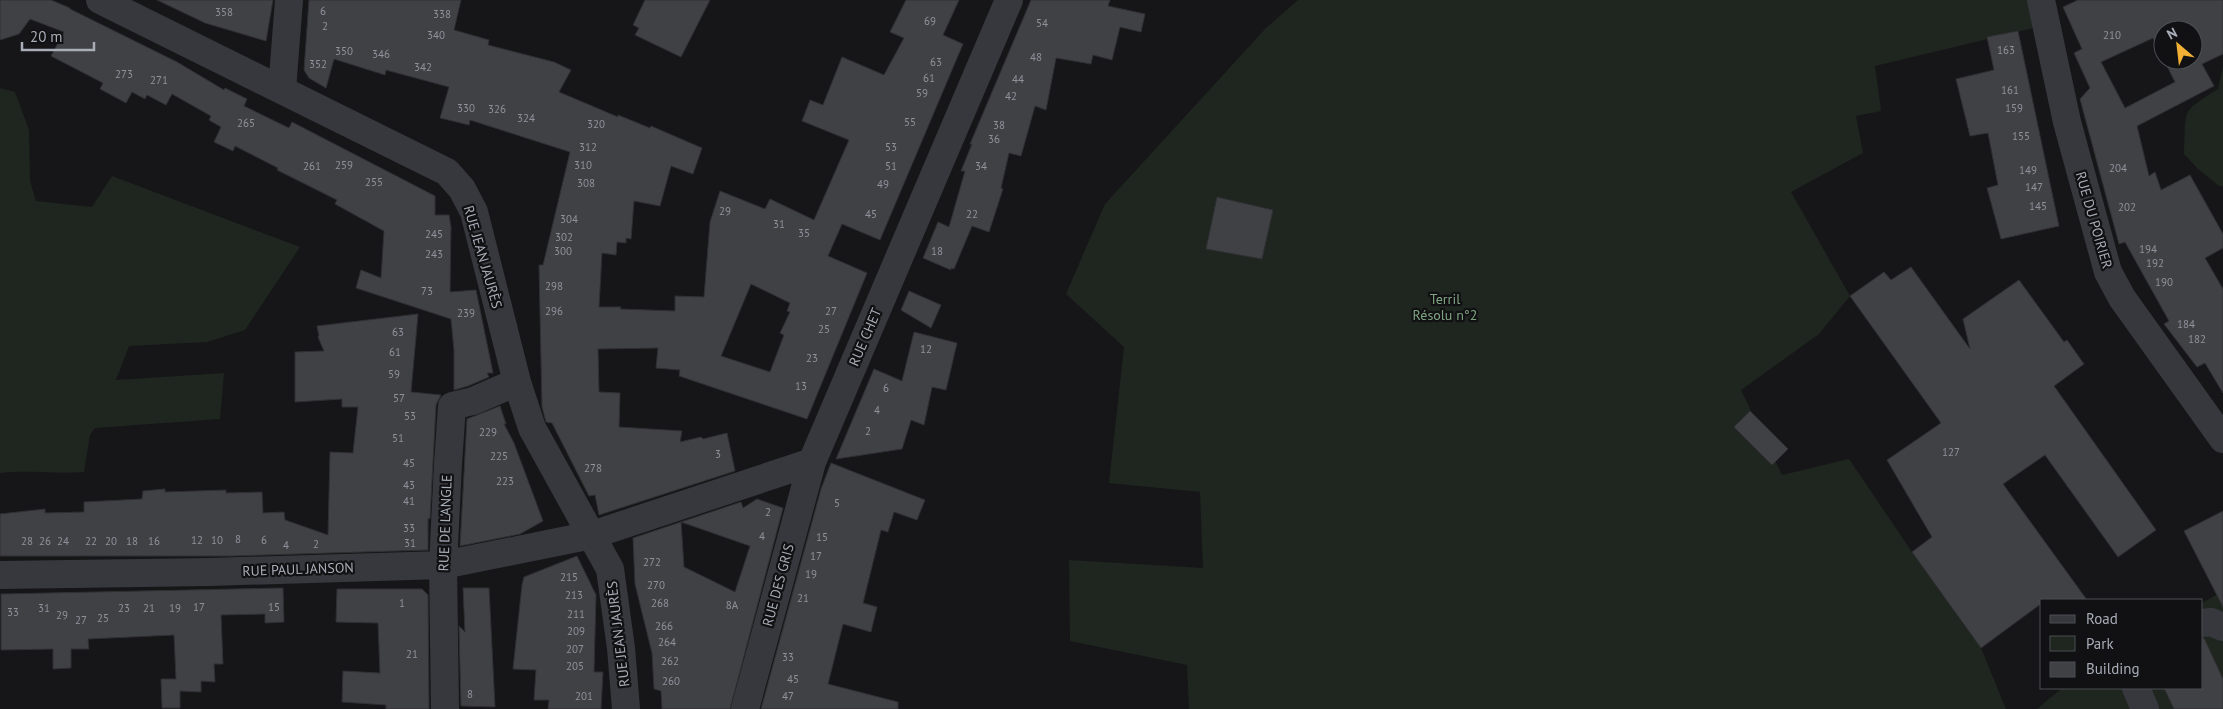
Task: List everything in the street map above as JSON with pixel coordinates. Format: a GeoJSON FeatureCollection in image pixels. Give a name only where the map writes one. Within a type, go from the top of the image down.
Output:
{"type":"FeatureCollection","features":[{"type":"Feature","properties":{"kind":"street","name":"RUE JEAN JAURÈS"},"geometry":{"type":"LineString","coordinates":[[100,0],[447,172],[462,189],[474,212],[517,382],[532,428],[610,569],[621,648],[626,709]]}},
{"type":"Feature","properties":{"kind":"street"},"geometry":{"type":"LineString","coordinates":[[282,90],[289,0]]}},
{"type":"Feature","properties":{"kind":"street","name":"RUE CHET"},"geometry":{"type":"LineString","coordinates":[[812,462],[1008,0]]}},
{"type":"Feature","properties":{"kind":"street","name":"RUE DU POIRIER"},"geometry":{"type":"LineString","coordinates":[[2041,0],[2067,122],[2108,272],[2122,298],[2223,439]]}},
{"type":"Feature","properties":{"kind":"street","name":"RUE DE L'ANGLE"},"geometry":{"type":"LineString","coordinates":[[445,709],[443,565],[452,406],[474,401],[517,382]]}},
{"type":"Feature","properties":{"kind":"street"},"geometry":{"type":"LineString","coordinates":[[592,535],[812,462]]}},
{"type":"Feature","properties":{"kind":"street","name":"RUE DES GRIS"},"geometry":{"type":"LineString","coordinates":[[745,709],[812,462]]}},
{"type":"Feature","properties":{"kind":"street","name":"RUE PAUL JANSON"},"geometry":{"type":"LineString","coordinates":[[0,575],[210,572],[443,565],[592,535]]}},
{"type":"Feature","properties":{"kind":"street"},"geometry":{"type":"LineString","coordinates":[[2203,623],[2211,622],[2223,627]]}},
{"type":"Feature","properties":{"kind":"street"},"geometry":{"type":"LineString","coordinates":[[2136,689],[2145,709]]}},
{"type":"Feature","properties":{"kind":"green space","name":"Terril Résolu n°2"},"geometry":{"type":"Polygon","coordinates":[[[1298,0],[2041,0],[2046,25],[1875,66],[1881,111],[1856,116],[1863,153],[1791,192],[1850,296],[1819,334],[1741,390],[1782,475],[1849,459],[1912,552],[1981,648],[2006,709],[1189,709],[1187,665],[1070,641],[1069,560],[1203,568],[1200,492],[1109,483],[1124,347],[1066,294],[1105,204],[1266,28],[1298,0]]]}},
{"type":"Feature","properties":{"kind":"green space"},"geometry":{"type":"Polygon","coordinates":[[[2223,66],[2223,186],[2219,186],[2198,169],[2184,154],[2187,114],[2196,103],[2218,89],[2223,66]]]}},
{"type":"Feature","properties":{"kind":"green space"},"geometry":{"type":"Polygon","coordinates":[[[0,88],[15,92],[29,130],[30,181],[36,201],[92,207],[112,176],[300,247],[245,330],[207,342],[129,346],[116,380],[224,373],[220,419],[95,428],[90,435],[84,472],[0,473],[0,88]]]}},
{"type":"Feature","properties":{"kind":"green space"},"geometry":{"type":"Polygon","coordinates":[[[2223,591],[2223,709],[2037,709],[2061,689],[2203,689],[2203,602],[2223,591]]]}},
{"type":"Feature","properties":{"kind":"building"},"geometry":{"type":"Polygon","coordinates":[[[0,0],[51,0],[70,8],[177,62],[224,90],[225,88],[247,99],[244,106],[289,128],[292,122],[435,196],[435,215],[449,215],[451,227],[450,292],[476,290],[493,373],[487,373],[489,377],[454,390],[454,350],[451,319],[356,288],[361,270],[381,278],[384,231],[335,204],[337,200],[277,170],[278,168],[235,146],[233,151],[214,142],[221,127],[209,120],[211,116],[172,94],[166,105],[147,95],[145,99],[132,92],[126,103],[100,89],[103,83],[51,56],[64,32],[30,19],[19,34],[0,40],[0,0]]]}},
{"type":"Feature","properties":{"kind":"building"},"geometry":{"type":"Polygon","coordinates":[[[157,0],[273,0],[266,41],[205,23],[157,0]]]}},
{"type":"Feature","properties":{"kind":"building"},"geometry":{"type":"Polygon","coordinates":[[[309,0],[461,0],[454,30],[489,40],[488,45],[554,62],[571,70],[559,92],[618,117],[618,115],[650,128],[651,126],[702,148],[693,174],[671,166],[660,206],[634,201],[631,239],[626,238],[626,243],[617,242],[616,255],[602,253],[599,307],[675,311],[675,296],[704,297],[710,222],[720,191],[765,209],[770,199],[814,220],[849,140],[802,121],[810,100],[823,105],[842,57],[884,75],[904,38],[890,32],[906,0],[959,0],[943,35],[963,44],[880,240],[842,224],[828,256],[867,273],[807,419],[679,376],[680,370],[656,368],[658,348],[598,349],[599,392],[620,393],[619,427],[682,431],[680,442],[727,433],[735,471],[599,515],[595,495],[589,496],[552,423],[546,422],[542,407],[539,265],[543,265],[570,152],[470,120],[469,125],[440,118],[449,87],[386,70],[385,75],[334,59],[326,88],[309,78],[304,70],[309,0]],[[751,284],[721,356],[770,372],[784,335],[780,333],[790,312],[787,311],[790,303],[751,284]]]}},
{"type":"Feature","properties":{"kind":"building"},"geometry":{"type":"Polygon","coordinates":[[[645,0],[710,0],[681,57],[635,35],[639,28],[633,25],[645,0]]]}},
{"type":"Feature","properties":{"kind":"building"},"geometry":{"type":"Polygon","coordinates":[[[1031,0],[1110,0],[1108,6],[1145,14],[1141,32],[1120,27],[1112,60],[1093,55],[1091,64],[1056,58],[1046,110],[1035,106],[1021,156],[1009,153],[1001,188],[1003,189],[989,232],[972,226],[954,269],[951,268],[951,270],[923,258],[938,222],[949,227],[965,171],[961,171],[972,144],[970,144],[1031,0]]]}},
{"type":"Feature","properties":{"kind":"building"},"geometry":{"type":"Polygon","coordinates":[[[2078,0],[2223,0],[2223,54],[2203,64],[2203,20],[2153,20],[2153,38],[2101,62],[2125,108],[2175,82],[2169,70],[2203,70],[2203,66],[2214,86],[2137,126],[2149,176],[2155,172],[2161,190],[2190,175],[2223,234],[2223,248],[2205,258],[2223,289],[2223,393],[2205,363],[2197,367],[2164,324],[2169,321],[2125,242],[2119,244],[2080,99],[2090,88],[2074,53],[2082,49],[2063,7],[2078,0]]]}},
{"type":"Feature","properties":{"kind":"building"},"geometry":{"type":"Polygon","coordinates":[[[2018,31],[2059,226],[2001,239],[1987,188],[1998,185],[1988,133],[1970,136],[1956,79],[1994,70],[1987,37],[2018,31]]]}},
{"type":"Feature","properties":{"kind":"building"},"geometry":{"type":"Polygon","coordinates":[[[1217,197],[1273,210],[1262,259],[1206,249],[1217,197]]]}},
{"type":"Feature","properties":{"kind":"building"},"geometry":{"type":"Polygon","coordinates":[[[1911,267],[1970,349],[1963,319],[2019,280],[2064,342],[2067,340],[2084,364],[2054,386],[2156,530],[2118,557],[2045,455],[2003,484],[2086,599],[2040,599],[2040,604],[1981,648],[1912,552],[1932,537],[1887,460],[1941,423],[1850,296],[1884,272],[1891,280],[1911,267]]]}},
{"type":"Feature","properties":{"kind":"building"},"geometry":{"type":"Polygon","coordinates":[[[909,291],[941,305],[931,328],[901,310],[909,291]]]}},
{"type":"Feature","properties":{"kind":"building"},"geometry":{"type":"Polygon","coordinates":[[[418,314],[411,392],[441,395],[436,405],[430,519],[428,518],[428,550],[232,556],[0,556],[0,514],[45,509],[45,513],[84,512],[84,502],[142,499],[143,491],[165,489],[165,492],[226,490],[226,493],[262,492],[263,513],[284,512],[285,520],[328,535],[330,452],[353,453],[358,407],[342,407],[342,399],[295,402],[295,352],[324,351],[318,337],[317,326],[418,314]]]}},
{"type":"Feature","properties":{"kind":"building"},"geometry":{"type":"Polygon","coordinates":[[[914,332],[957,343],[946,390],[932,387],[924,425],[911,420],[902,449],[836,459],[874,369],[902,381],[914,332]]]}},
{"type":"Feature","properties":{"kind":"building"},"geometry":{"type":"Polygon","coordinates":[[[500,406],[506,424],[504,424],[514,443],[543,521],[520,534],[460,546],[467,419],[500,406]]]}},
{"type":"Feature","properties":{"kind":"building"},"geometry":{"type":"Polygon","coordinates":[[[1750,411],[1788,449],[1772,465],[1734,427],[1750,411]]]}},
{"type":"Feature","properties":{"kind":"building"},"geometry":{"type":"Polygon","coordinates":[[[831,463],[925,500],[917,520],[894,512],[888,532],[881,530],[863,603],[877,607],[871,632],[843,624],[828,684],[898,702],[898,709],[761,709],[821,489],[831,463]]]}},
{"type":"Feature","properties":{"kind":"building"},"geometry":{"type":"Polygon","coordinates":[[[757,499],[783,508],[730,709],[662,709],[661,691],[654,689],[652,653],[635,584],[633,538],[741,502],[743,508],[757,499]],[[681,522],[684,567],[735,592],[750,546],[681,522]]]}},
{"type":"Feature","properties":{"kind":"building"},"geometry":{"type":"Polygon","coordinates":[[[2223,511],[2223,607],[2184,531],[2223,511]]]}},
{"type":"Feature","properties":{"kind":"building"},"geometry":{"type":"Polygon","coordinates":[[[577,556],[596,595],[594,672],[603,672],[601,709],[548,709],[549,700],[534,700],[536,670],[513,669],[522,585],[524,577],[577,556]]]}},
{"type":"Feature","properties":{"kind":"building"},"geometry":{"type":"Polygon","coordinates":[[[283,588],[284,622],[265,623],[265,614],[221,615],[223,664],[214,664],[215,682],[201,681],[201,692],[180,691],[180,708],[162,708],[161,679],[176,679],[174,635],[88,639],[89,649],[71,649],[71,668],[53,669],[53,649],[1,650],[1,594],[283,588]]]}},
{"type":"Feature","properties":{"kind":"building"},"geometry":{"type":"Polygon","coordinates":[[[463,588],[489,588],[495,707],[461,706],[459,626],[465,632],[463,588]]]}},
{"type":"Feature","properties":{"kind":"building"},"geometry":{"type":"Polygon","coordinates":[[[337,589],[422,589],[428,595],[429,709],[386,709],[386,705],[342,702],[343,671],[380,673],[378,623],[336,622],[337,589]]]}},
{"type":"Feature","properties":{"kind":"building"},"geometry":{"type":"Polygon","coordinates":[[[2204,638],[2223,679],[2223,709],[2174,709],[2164,689],[2203,689],[2204,638]]]}}]}
